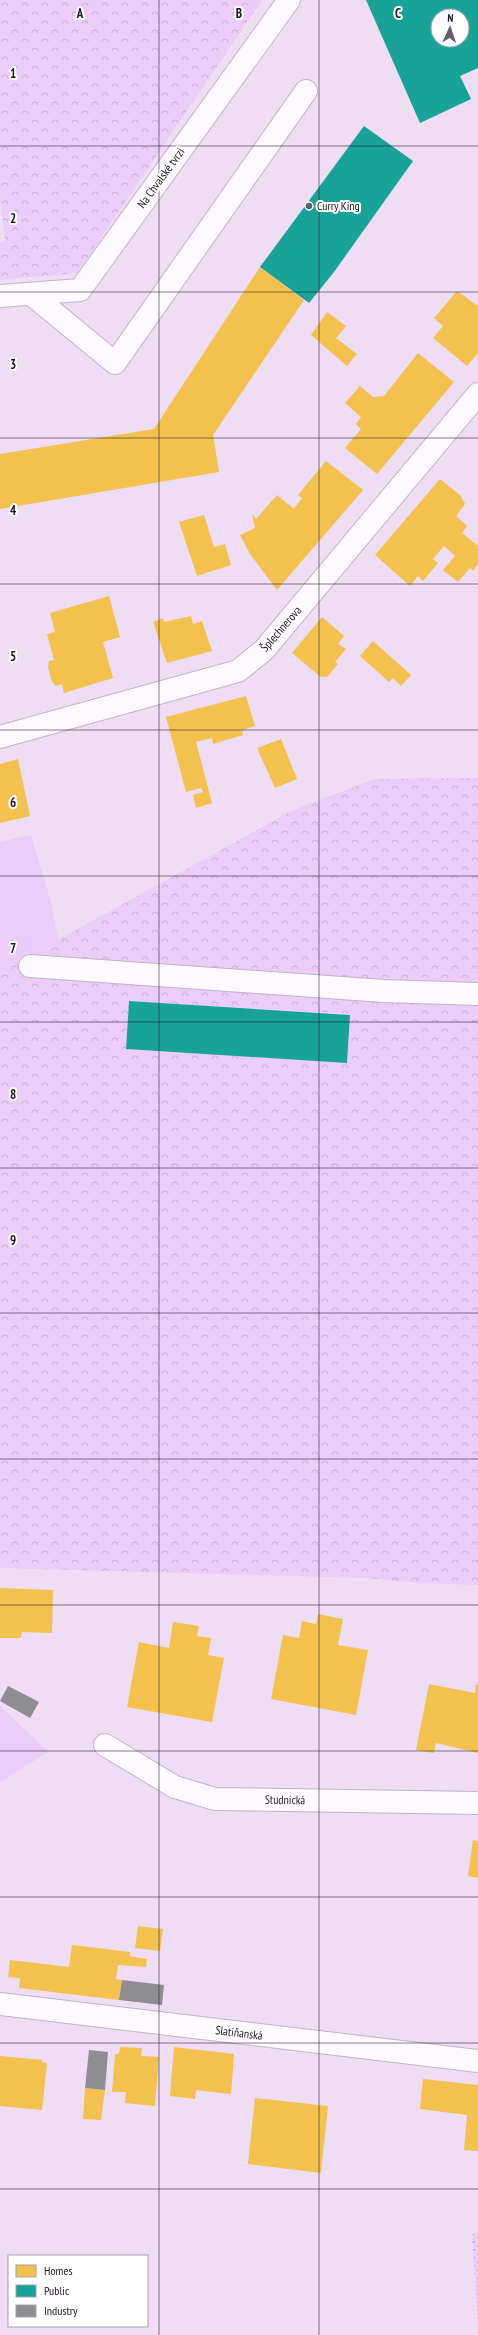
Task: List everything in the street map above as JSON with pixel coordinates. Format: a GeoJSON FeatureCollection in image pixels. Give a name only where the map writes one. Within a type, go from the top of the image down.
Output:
{"type":"FeatureCollection","features":[{"type":"Feature","properties":{"kind":"street","name":"Na Chvalské tvrzi"},"geometry":{"type":"LineString","coordinates":[[0,296],[80,290],[289,0]]}},
{"type":"Feature","properties":{"kind":"street"},"geometry":{"type":"LineString","coordinates":[[30,294],[115,363],[306,91]]}},
{"type":"Feature","properties":{"kind":"street","name":"Šplechnerova"},"geometry":{"type":"LineString","coordinates":[[0,737],[238,671],[264,650],[478,394]]}},
{"type":"Feature","properties":{"kind":"street"},"geometry":{"type":"LineString","coordinates":[[30,966],[384,991],[478,994]]}},
{"type":"Feature","properties":{"kind":"street","name":"Studnická"},"geometry":{"type":"LineString","coordinates":[[105,1745],[175,1788],[215,1799],[478,1803]]}},
{"type":"Feature","properties":{"kind":"street","name":"Slatiňanská"},"geometry":{"type":"LineString","coordinates":[[0,2004],[478,2061]]}},
{"type":"Feature","properties":{"kind":"green space"},"geometry":{"type":"Polygon","coordinates":[[[0,0],[262,0],[77,273],[0,280],[0,242],[5,240],[0,199],[0,0]]]}},
{"type":"Feature","properties":{"kind":"green space"},"geometry":{"type":"Polygon","coordinates":[[[478,778],[478,1585],[418,1583],[367,1578],[0,1568],[0,969],[58,940],[291,811],[375,779],[478,778]],[[129,1001],[126,1049],[347,1063],[350,1014],[129,1001]]]}},
{"type":"Feature","properties":{"kind":"green space"},"geometry":{"type":"Polygon","coordinates":[[[31,835],[52,906],[58,940],[0,969],[0,842],[31,835]]]}},
{"type":"Feature","properties":{"kind":"green space"},"geometry":{"type":"Polygon","coordinates":[[[0,1706],[48,1752],[0,1782],[0,1706]]]}},
{"type":"Feature","properties":{"kind":"green space"},"geometry":{"type":"Polygon","coordinates":[[[478,2233],[478,2327],[472,2234],[478,2233]]]}},
{"type":"Feature","properties":{"kind":"building: Homes"},"geometry":{"type":"Polygon","coordinates":[[[260,267],[304,300],[213,435],[219,472],[0,509],[0,454],[154,429],[260,267]]]}},
{"type":"Feature","properties":{"kind":"building: Homes"},"geometry":{"type":"Polygon","coordinates":[[[457,291],[478,306],[478,353],[467,366],[433,338],[443,326],[434,318],[457,291]]]}},
{"type":"Feature","properties":{"kind":"building: Homes"},"geometry":{"type":"Polygon","coordinates":[[[327,312],[346,326],[336,338],[357,354],[347,366],[311,335],[327,312]]]}},
{"type":"Feature","properties":{"kind":"building: Homes"},"geometry":{"type":"Polygon","coordinates":[[[418,353],[454,382],[377,474],[345,448],[361,429],[356,424],[361,417],[345,403],[360,386],[373,397],[384,396],[418,353]]]}},
{"type":"Feature","properties":{"kind":"building: Homes"},"geometry":{"type":"Polygon","coordinates":[[[326,461],[363,490],[277,590],[250,554],[240,535],[255,528],[252,514],[256,519],[277,495],[294,509],[302,498],[298,495],[326,461]]]}},
{"type":"Feature","properties":{"kind":"building: Homes"},"geometry":{"type":"Polygon","coordinates":[[[440,479],[461,496],[465,504],[456,516],[467,526],[462,533],[478,546],[478,564],[473,571],[470,568],[458,582],[443,570],[455,556],[444,546],[433,559],[438,563],[423,581],[418,576],[410,586],[375,555],[440,479]]]}},
{"type":"Feature","properties":{"kind":"building: Homes"},"geometry":{"type":"Polygon","coordinates":[[[204,515],[214,547],[225,544],[231,565],[197,576],[179,522],[204,515]]]}},
{"type":"Feature","properties":{"kind":"building: Homes"},"geometry":{"type":"Polygon","coordinates":[[[109,596],[120,637],[103,642],[113,678],[64,693],[62,684],[56,686],[52,682],[48,667],[49,661],[54,660],[47,634],[55,632],[50,613],[109,596]]]}},
{"type":"Feature","properties":{"kind":"building: Homes"},"geometry":{"type":"Polygon","coordinates":[[[191,616],[193,624],[202,621],[212,651],[167,663],[153,622],[163,618],[164,622],[191,616]]]}},
{"type":"Feature","properties":{"kind":"building: Homes"},"geometry":{"type":"Polygon","coordinates":[[[322,617],[344,636],[338,644],[346,649],[335,662],[338,664],[327,677],[321,677],[292,653],[322,617]]]}},
{"type":"Feature","properties":{"kind":"building: Homes"},"geometry":{"type":"Polygon","coordinates":[[[373,641],[411,675],[401,686],[393,678],[389,682],[360,656],[373,641]]]}},
{"type":"Feature","properties":{"kind":"building: Homes"},"geometry":{"type":"Polygon","coordinates":[[[246,696],[255,726],[242,730],[243,735],[213,744],[212,738],[196,742],[212,803],[196,808],[193,795],[203,792],[201,788],[186,792],[166,717],[246,696]]]}},
{"type":"Feature","properties":{"kind":"building: Homes"},"geometry":{"type":"Polygon","coordinates":[[[281,739],[297,779],[275,788],[257,748],[281,739]]]}},
{"type":"Feature","properties":{"kind":"building: Homes"},"geometry":{"type":"Polygon","coordinates":[[[18,759],[30,816],[0,823],[0,764],[18,759]]]}},
{"type":"Feature","properties":{"kind":"building: Homes"},"geometry":{"type":"Polygon","coordinates":[[[0,1588],[53,1590],[52,1633],[22,1632],[21,1638],[0,1638],[0,1588]]]}},
{"type":"Feature","properties":{"kind":"building: Homes"},"geometry":{"type":"Polygon","coordinates":[[[318,1614],[343,1619],[338,1645],[368,1650],[356,1715],[271,1699],[283,1635],[299,1638],[302,1621],[316,1624],[318,1614]]]}},
{"type":"Feature","properties":{"kind":"building: Homes"},"geometry":{"type":"Polygon","coordinates":[[[173,1622],[199,1626],[197,1636],[211,1638],[208,1655],[224,1658],[212,1722],[127,1707],[139,1642],[169,1648],[173,1622]]]}},
{"type":"Feature","properties":{"kind":"building: Homes"},"geometry":{"type":"Polygon","coordinates":[[[429,1684],[475,1693],[476,1684],[478,1685],[478,1753],[436,1743],[434,1753],[416,1750],[429,1684]]]}},
{"type":"Feature","properties":{"kind":"building: Homes"},"geometry":{"type":"Polygon","coordinates":[[[473,1840],[478,1841],[478,1878],[468,1876],[473,1840]]]}},
{"type":"Feature","properties":{"kind":"building: Homes"},"geometry":{"type":"Polygon","coordinates":[[[138,1926],[163,1929],[160,1951],[135,1948],[138,1926]]]}},
{"type":"Feature","properties":{"kind":"building: Homes"},"geometry":{"type":"Polygon","coordinates":[[[72,1945],[130,1952],[129,1956],[147,1959],[146,1967],[118,1965],[116,1979],[122,1980],[119,2000],[19,1988],[20,1978],[8,1977],[10,1960],[69,1967],[72,1945]]]}},
{"type":"Feature","properties":{"kind":"building: Homes"},"geometry":{"type":"Polygon","coordinates":[[[120,2047],[142,2048],[141,2056],[159,2057],[155,2106],[125,2103],[126,2092],[112,2092],[115,2054],[119,2054],[120,2047]]]}},
{"type":"Feature","properties":{"kind":"building: Homes"},"geometry":{"type":"Polygon","coordinates":[[[174,2047],[234,2054],[231,2094],[196,2090],[195,2099],[170,2096],[174,2047]]]}},
{"type":"Feature","properties":{"kind":"building: Homes"},"geometry":{"type":"Polygon","coordinates":[[[0,2056],[42,2060],[42,2062],[47,2063],[42,2110],[0,2106],[0,2056]]]}},
{"type":"Feature","properties":{"kind":"building: Homes"},"geometry":{"type":"Polygon","coordinates":[[[423,2079],[478,2085],[478,2151],[464,2150],[467,2115],[420,2109],[423,2079]]]}},
{"type":"Feature","properties":{"kind":"building: Homes"},"geometry":{"type":"Polygon","coordinates":[[[85,2088],[105,2090],[101,2120],[83,2119],[85,2088]]]}},
{"type":"Feature","properties":{"kind":"building: Homes"},"geometry":{"type":"Polygon","coordinates":[[[255,2098],[328,2106],[321,2173],[248,2164],[255,2098]]]}},
{"type":"Feature","properties":{"kind":"building: Public"},"geometry":{"type":"Polygon","coordinates":[[[366,0],[478,0],[478,68],[460,76],[471,99],[420,123],[366,0]]]}},
{"type":"Feature","properties":{"kind":"building: Public"},"geometry":{"type":"Polygon","coordinates":[[[364,126],[413,161],[334,272],[309,303],[260,267],[364,126]]]}},
{"type":"Feature","properties":{"kind":"building: Public"},"geometry":{"type":"Polygon","coordinates":[[[129,1001],[350,1015],[347,1063],[126,1049],[129,1001]]]}},
{"type":"Feature","properties":{"kind":"building: Industry"},"geometry":{"type":"Polygon","coordinates":[[[8,1686],[39,1702],[30,1718],[0,1701],[8,1686]]]}},
{"type":"Feature","properties":{"kind":"building: Industry"},"geometry":{"type":"Polygon","coordinates":[[[122,1980],[164,1985],[162,2005],[119,2000],[122,1980]]]}},
{"type":"Feature","properties":{"kind":"building: Industry"},"geometry":{"type":"Polygon","coordinates":[[[89,2050],[108,2052],[105,2090],[85,2088],[89,2050]]]}},
{"type":"Feature","properties":{"kind":"place","name":"Curry King"},"geometry":{"type":"Point","coordinates":[309,206]}}]}
